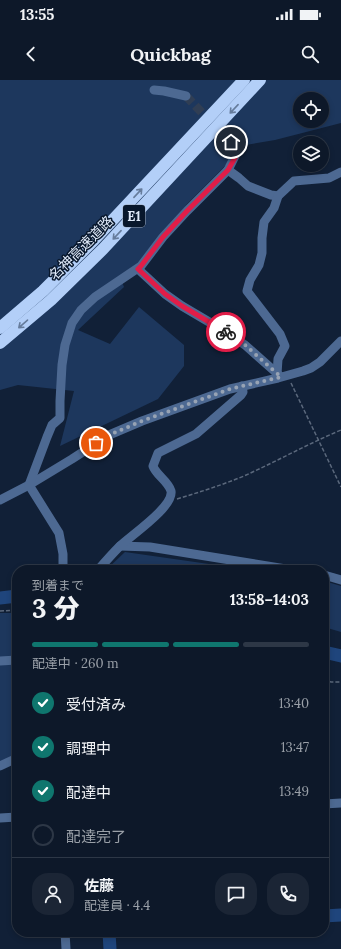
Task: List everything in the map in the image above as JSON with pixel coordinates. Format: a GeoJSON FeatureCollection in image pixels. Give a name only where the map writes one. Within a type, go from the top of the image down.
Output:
{"type":"FeatureCollection","features":[{"type":"Feature","properties":{"kind":"highway","name":"名神高速道路"},"geometry":{"type":"LineString","coordinates":[[0,328],[43,291],[94,240],[244,80]]}},
{"type":"Feature","properties":{"kind":"highway","name":"名神高速道路"},"geometry":{"type":"LineString","coordinates":[[0,343],[51,300],[104,249],[260,80]]}},
{"type":"Feature","properties":{"kind":"street"},"geometry":{"type":"LineString","coordinates":[[154,90],[186,96]]}},
{"type":"Feature","properties":{"kind":"street"},"geometry":{"type":"LineString","coordinates":[[29,485],[46,437],[52,425],[60,418],[62,365],[65,345],[72,323],[81,310],[95,297],[138,269],[163,237],[228,170],[236,156],[235,148],[231,142]]}},
{"type":"Feature","properties":{"kind":"street"},"geometry":{"type":"LineString","coordinates":[[228,170],[248,186],[278,196]]}},
{"type":"Feature","properties":{"kind":"street"},"geometry":{"type":"LineString","coordinates":[[282,376],[278,359],[285,346],[280,334],[247,291],[250,280],[259,265],[262,253],[264,222],[274,208],[278,196],[294,181],[329,178],[341,172]]}},
{"type":"Feature","properties":{"kind":"street"},"geometry":{"type":"LineString","coordinates":[[138,269],[165,294],[245,345],[282,376]]}},
{"type":"Feature","properties":{"kind":"street"},"geometry":{"type":"LineString","coordinates":[[0,500],[29,485],[109,435],[142,421],[230,389],[311,368],[320,362],[341,341]]}},
{"type":"Feature","properties":{"kind":"street"},"geometry":{"type":"LineString","coordinates":[[103,565],[120,546],[148,523],[168,502],[171,496],[169,487],[154,470],[153,466],[158,453],[196,434],[241,395],[243,392],[242,386]]}},
{"type":"Feature","properties":{"kind":"street"},"geometry":{"type":"LineString","coordinates":[[29,485],[59,533],[63,554],[63,565]]}},
{"type":"Feature","properties":{"kind":"street"},"geometry":{"type":"LineString","coordinates":[[120,546],[150,547],[261,565]]}},
{"type":"Feature","properties":{"kind":"street"},"geometry":{"type":"LineString","coordinates":[[329,576],[341,580]]}},
{"type":"Feature","properties":{"kind":"street"},"geometry":{"type":"LineString","coordinates":[[0,661],[12,660]]}},
{"type":"Feature","properties":{"kind":"street"},"geometry":{"type":"LineString","coordinates":[[0,766],[12,760]]}},
{"type":"Feature","properties":{"kind":"street"},"geometry":{"type":"LineString","coordinates":[[329,804],[341,804]]}},
{"type":"Feature","properties":{"kind":"street"},"geometry":{"type":"LineString","coordinates":[[0,818],[12,817]]}},
{"type":"Feature","properties":{"kind":"street"},"geometry":{"type":"LineString","coordinates":[[65,937],[66,949]]}},
{"type":"Feature","properties":{"kind":"path"},"geometry":{"type":"LineString","coordinates":[[282,376],[318,439],[341,486]]}},
{"type":"Feature","properties":{"kind":"path"},"geometry":{"type":"LineString","coordinates":[[168,502],[216,487],[245,475],[318,439],[341,430]]}},
{"type":"Feature","properties":{"kind":"path"},"geometry":{"type":"LineString","coordinates":[[0,611],[12,610]]}},
{"type":"Feature","properties":{"kind":"path"},"geometry":{"type":"LineString","coordinates":[[329,681],[341,682]]}},
{"type":"Feature","properties":{"kind":"shaded area"},"geometry":{"type":"Polygon","coordinates":[[[0,80],[341,80],[341,123],[329,126],[329,92],[293,92],[293,128],[322,128],[275,140],[246,145],[187,204],[138,265],[120,277],[124,287],[78,330],[110,344],[139,307],[184,345],[184,366],[158,399],[60,446],[74,391],[18,385],[0,390],[0,80]]]}},
{"type":"Feature","properties":{"kind":"shaded area"},"geometry":{"type":"Polygon","coordinates":[[[125,552],[216,565],[111,565],[125,552]]]}},
{"type":"Feature","properties":{"kind":"shaded area"},"geometry":{"type":"Polygon","coordinates":[[[329,582],[341,586],[341,632],[329,628],[329,582]]]}},
{"type":"Feature","properties":{"kind":"shaded area"},"geometry":{"type":"Polygon","coordinates":[[[0,613],[12,613],[12,756],[0,762],[0,613]]]}},
{"type":"Feature","properties":{"kind":"waterway"},"geometry":{"type":"LineString","coordinates":[[0,598],[12,597]]}},
{"type":"Feature","properties":{"kind":"waterway"},"geometry":{"type":"LineString","coordinates":[[329,653],[341,656]]}},
{"type":"Feature","properties":{"kind":"waterway"},"geometry":{"type":"LineString","coordinates":[[329,916],[341,915]]}},
{"type":"Feature","properties":{"kind":"waterway"},"geometry":{"type":"LineString","coordinates":[[109,937],[110,949]]}},
{"type":"Feature","properties":{"kind":"tunnel"},"geometry":{"type":"LineString","coordinates":[[186,96],[231,143]]}},
{"type":"Feature","properties":{"kind":"way so far"},"geometry":{"type":"LineString","coordinates":[[96,443],[109,435],[187,404],[230,389],[281,377],[245,345],[226,332]]}},
{"type":"Feature","properties":{"kind":"route"},"geometry":{"type":"LineString","coordinates":[[226,332],[165,294],[138,269],[163,237],[228,170],[236,156],[235,148],[231,142]]}}]}
